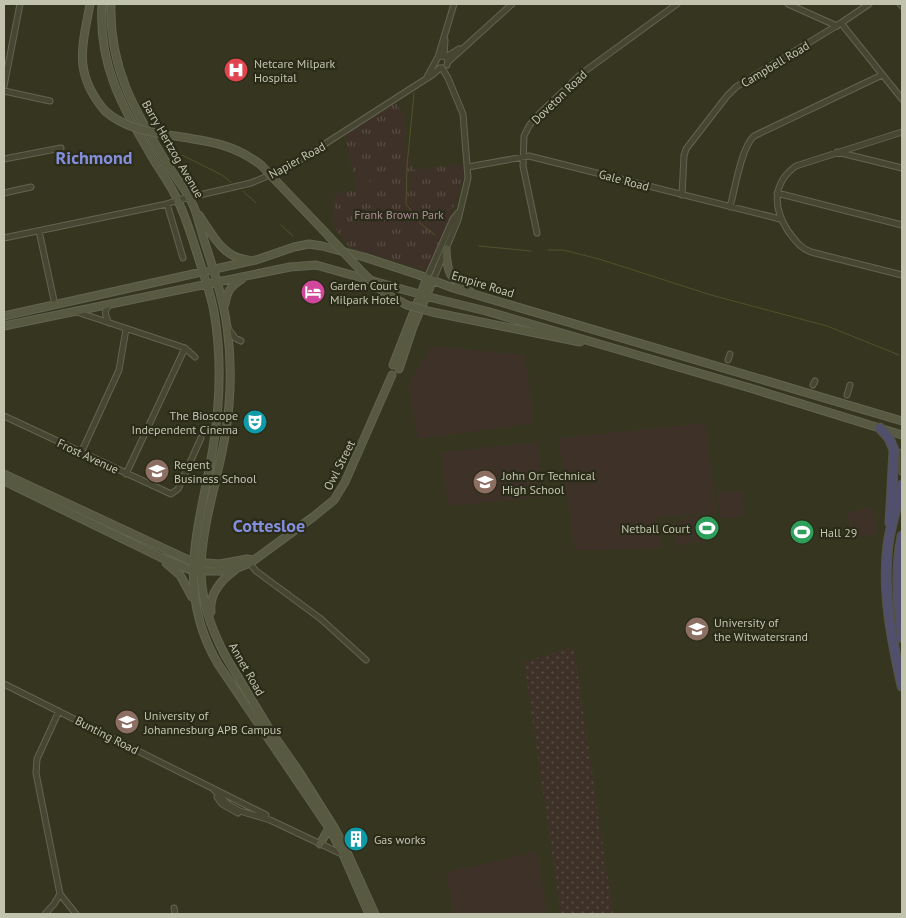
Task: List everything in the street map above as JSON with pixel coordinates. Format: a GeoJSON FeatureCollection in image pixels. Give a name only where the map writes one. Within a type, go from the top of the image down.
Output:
{"type":"FeatureCollection","features":[{"type":"Feature","properties":{"kind":"highway"},"geometry":{"type":"LineString","coordinates":[[880,428],[889,438],[894,450],[887,581],[893,648],[902,686]]}},
{"type":"Feature","properties":{"kind":"highway"},"geometry":{"type":"LineString","coordinates":[[890,536],[902,485]]}},
{"type":"Feature","properties":{"kind":"highway"},"geometry":{"type":"LineString","coordinates":[[902,536],[897,566],[897,583],[902,638]]}},
{"type":"Feature","properties":{"kind":"main road"},"geometry":{"type":"LineString","coordinates":[[90,4],[82,55],[83,73],[91,92],[105,111],[120,122],[136,129],[230,146],[245,154],[261,165],[384,293],[407,306],[570,341],[590,342]]}},
{"type":"Feature","properties":{"kind":"main road","name":"Barry Hertzog Avenue"},"geometry":{"type":"LineString","coordinates":[[102,4],[104,52],[116,92],[178,200],[191,232],[214,311],[218,340],[218,402],[212,449],[195,536],[193,571]]}},
{"type":"Feature","properties":{"kind":"main road","name":"Barry Hertzog Avenue"},"geometry":{"type":"LineString","coordinates":[[112,4],[111,24],[115,56],[127,93],[166,162],[194,206],[224,307],[227,327],[230,388],[226,433],[209,514],[201,572]]}},
{"type":"Feature","properties":{"kind":"main road"},"geometry":{"type":"LineString","coordinates":[[194,206],[225,251],[239,259],[256,260]]}},
{"type":"Feature","properties":{"kind":"main road","name":"Empire Road"},"geometry":{"type":"LineString","coordinates":[[4,316],[256,260],[294,247],[314,244],[364,257],[483,296],[902,421]]}},
{"type":"Feature","properties":{"kind":"main road"},"geometry":{"type":"LineString","coordinates":[[446,249],[447,266],[451,277],[483,296]]}},
{"type":"Feature","properties":{"kind":"main road","name":"Empire Road"},"geometry":{"type":"LineString","coordinates":[[4,326],[313,264],[486,311],[750,388],[902,435]]}},
{"type":"Feature","properties":{"kind":"main road"},"geometry":{"type":"LineString","coordinates":[[224,307],[230,287],[246,276]]}},
{"type":"Feature","properties":{"kind":"main road"},"geometry":{"type":"LineString","coordinates":[[424,295],[430,279]]}},
{"type":"Feature","properties":{"kind":"main road","name":"Owl Street"},"geometry":{"type":"LineString","coordinates":[[201,572],[237,568],[250,561],[313,518],[334,500],[345,482],[392,375],[396,375],[396,367],[424,295]]}},
{"type":"Feature","properties":{"kind":"main road"},"geometry":{"type":"LineString","coordinates":[[4,474],[193,562],[202,564]]}},
{"type":"Feature","properties":{"kind":"main road"},"geometry":{"type":"LineString","coordinates":[[4,481],[160,557],[193,571],[201,572]]}},
{"type":"Feature","properties":{"kind":"main road"},"geometry":{"type":"LineString","coordinates":[[160,557],[180,575],[189,589],[196,607]]}},
{"type":"Feature","properties":{"kind":"main road","name":"Owl Street"},"geometry":{"type":"LineString","coordinates":[[202,564],[228,564],[250,561]]}},
{"type":"Feature","properties":{"kind":"main road"},"geometry":{"type":"LineString","coordinates":[[212,625],[210,608],[214,593],[222,580],[237,568]]}},
{"type":"Feature","properties":{"kind":"main road","name":"Annet Road"},"geometry":{"type":"LineString","coordinates":[[193,571],[196,607],[213,655],[295,772],[346,854]]}},
{"type":"Feature","properties":{"kind":"main road","name":"Annet Road"},"geometry":{"type":"LineString","coordinates":[[201,572],[205,601],[212,625],[226,657],[295,772]]}},
{"type":"Feature","properties":{"kind":"main road","name":"Annet Road"},"geometry":{"type":"LineString","coordinates":[[317,805],[346,854]]}},
{"type":"Feature","properties":{"kind":"main road"},"geometry":{"type":"LineString","coordinates":[[321,843],[329,828]]}},
{"type":"Feature","properties":{"kind":"main road"},"geometry":{"type":"LineString","coordinates":[[346,854],[369,914]]}},
{"type":"Feature","properties":{"kind":"main road"},"geometry":{"type":"LineString","coordinates":[[346,854],[375,914]]}},
{"type":"Feature","properties":{"kind":"street"},"geometry":{"type":"LineString","coordinates":[[4,86],[20,4]]}},
{"type":"Feature","properties":{"kind":"street"},"geometry":{"type":"LineString","coordinates":[[430,279],[446,249],[458,220],[458,213],[467,184],[468,167],[463,114],[443,62],[444,39],[454,4]]}},
{"type":"Feature","properties":{"kind":"street","name":"Napier Road"},"geometry":{"type":"LineString","coordinates":[[4,238],[167,204],[251,183],[289,167],[427,77],[443,62],[465,48],[466,45],[512,4]]}},
{"type":"Feature","properties":{"kind":"street","name":"Doveton Road"},"geometry":{"type":"LineString","coordinates":[[537,233],[527,189],[523,156],[526,132],[536,117],[587,69],[677,4]]}},
{"type":"Feature","properties":{"kind":"street"},"geometry":{"type":"LineString","coordinates":[[788,4],[839,25],[902,99]]}},
{"type":"Feature","properties":{"kind":"street","name":"Campbell Road"},"geometry":{"type":"LineString","coordinates":[[682,196],[686,149],[731,91],[839,25],[869,4]]}},
{"type":"Feature","properties":{"kind":"street"},"geometry":{"type":"LineString","coordinates":[[730,207],[744,156],[752,138],[882,75]]}},
{"type":"Feature","properties":{"kind":"street"},"geometry":{"type":"LineString","coordinates":[[4,91],[50,100]]}},
{"type":"Feature","properties":{"kind":"street"},"geometry":{"type":"LineString","coordinates":[[902,132],[796,166],[787,174],[777,193],[780,219],[798,244],[806,250],[902,276]]}},
{"type":"Feature","properties":{"kind":"street"},"geometry":{"type":"LineString","coordinates":[[4,158],[61,148]]}},
{"type":"Feature","properties":{"kind":"street"},"geometry":{"type":"LineString","coordinates":[[836,152],[902,168]]}},
{"type":"Feature","properties":{"kind":"street","name":"Gale Road"},"geometry":{"type":"LineString","coordinates":[[468,167],[523,156],[551,161],[682,196],[780,219]]}},
{"type":"Feature","properties":{"kind":"street"},"geometry":{"type":"LineString","coordinates":[[4,193],[31,187]]}},
{"type":"Feature","properties":{"kind":"street"},"geometry":{"type":"LineString","coordinates":[[777,193],[902,225]]}},
{"type":"Feature","properties":{"kind":"street"},"geometry":{"type":"LineString","coordinates":[[167,204],[183,258]]}},
{"type":"Feature","properties":{"kind":"street"},"geometry":{"type":"LineString","coordinates":[[430,279],[453,219],[458,213]]}},
{"type":"Feature","properties":{"kind":"street"},"geometry":{"type":"LineString","coordinates":[[39,232],[55,305]]}},
{"type":"Feature","properties":{"kind":"street"},"geometry":{"type":"LineString","coordinates":[[109,323],[105,312],[106,308],[112,303]]}},
{"type":"Feature","properties":{"kind":"street"},"geometry":{"type":"LineString","coordinates":[[75,311],[185,348],[195,357]]}},
{"type":"Feature","properties":{"kind":"street"},"geometry":{"type":"LineString","coordinates":[[227,327],[235,338],[241,341]]}},
{"type":"Feature","properties":{"kind":"street"},"geometry":{"type":"LineString","coordinates":[[81,453],[119,370],[126,329]]}},
{"type":"Feature","properties":{"kind":"street"},"geometry":{"type":"LineString","coordinates":[[126,474],[185,348]]}},
{"type":"Feature","properties":{"kind":"street"},"geometry":{"type":"LineString","coordinates":[[728,360],[730,354]]}},
{"type":"Feature","properties":{"kind":"street"},"geometry":{"type":"LineString","coordinates":[[847,395],[850,385]]}},
{"type":"Feature","properties":{"kind":"street","name":"Frost Avenue"},"geometry":{"type":"LineString","coordinates":[[4,416],[172,494],[178,489],[201,438]]}},
{"type":"Feature","properties":{"kind":"street"},"geometry":{"type":"LineString","coordinates":[[902,452],[902,472]]}},
{"type":"Feature","properties":{"kind":"street"},"geometry":{"type":"LineString","coordinates":[[250,561],[256,571],[322,619],[366,660]]}},
{"type":"Feature","properties":{"kind":"street","name":"Bunting Road"},"geometry":{"type":"LineString","coordinates":[[4,684],[321,843]]}},
{"type":"Feature","properties":{"kind":"street"},"geometry":{"type":"LineString","coordinates":[[59,711],[37,759],[36,773],[60,894],[76,914]]}},
{"type":"Feature","properties":{"kind":"street","name":"Bunting Road"},"geometry":{"type":"LineString","coordinates":[[210,786],[232,806],[273,821],[346,854]]}},
{"type":"Feature","properties":{"kind":"street"},"geometry":{"type":"LineString","coordinates":[[45,914],[60,894]]}},
{"type":"Feature","properties":{"kind":"green space","name":"Frank Brown Park"},"geometry":{"type":"Polygon","coordinates":[[[395,102],[406,118],[405,142],[413,170],[462,164],[463,179],[431,272],[350,248],[333,225],[335,194],[357,190],[345,136],[395,102]]]}},
{"type":"Feature","properties":{"kind":"green space"},"geometry":{"type":"Polygon","coordinates":[[[368,175],[373,196],[362,198],[358,177],[368,175]]]}},
{"type":"Feature","properties":{"kind":"green space"},"geometry":{"type":"Polygon","coordinates":[[[369,208],[381,214],[370,237],[359,232],[369,208]]]}},
{"type":"Feature","properties":{"kind":"green space"},"geometry":{"type":"Polygon","coordinates":[[[431,346],[525,355],[534,423],[418,439],[408,386],[431,346]]]}},
{"type":"Feature","properties":{"kind":"green space"},"geometry":{"type":"Polygon","coordinates":[[[705,423],[717,513],[657,517],[662,548],[575,551],[558,438],[705,423]]]}},
{"type":"Feature","properties":{"kind":"green space"},"geometry":{"type":"Polygon","coordinates":[[[538,442],[543,497],[448,506],[441,452],[538,442]]]}},
{"type":"Feature","properties":{"kind":"green space"},"geometry":{"type":"Polygon","coordinates":[[[742,490],[745,516],[720,519],[717,493],[742,490]]]}},
{"type":"Feature","properties":{"kind":"green space"},"geometry":{"type":"Polygon","coordinates":[[[873,508],[877,534],[851,538],[847,512],[873,508]]]}},
{"type":"Feature","properties":{"kind":"green space"},"geometry":{"type":"Polygon","coordinates":[[[712,514],[715,540],[676,545],[673,522],[684,521],[684,518],[712,514]]]}},
{"type":"Feature","properties":{"kind":"green space"},"geometry":{"type":"Polygon","coordinates":[[[570,648],[574,649],[613,914],[561,914],[524,662],[570,648]]]}},
{"type":"Feature","properties":{"kind":"green space"},"geometry":{"type":"Polygon","coordinates":[[[537,852],[547,914],[454,914],[446,872],[537,852]]]}},
{"type":"Feature","properties":{"kind":"waterway"},"geometry":{"type":"LineString","coordinates":[[414,93],[407,166],[406,204],[420,223],[435,235]]}},
{"type":"Feature","properties":{"kind":"waterway"},"geometry":{"type":"LineString","coordinates":[[182,155],[222,175],[231,182]]}},
{"type":"Feature","properties":{"kind":"waterway"},"geometry":{"type":"LineString","coordinates":[[243,191],[256,203]]}},
{"type":"Feature","properties":{"kind":"waterway"},"geometry":{"type":"LineString","coordinates":[[281,225],[293,236]]}},
{"type":"Feature","properties":{"kind":"waterway"},"geometry":{"type":"LineString","coordinates":[[479,246],[531,251]]}},
{"type":"Feature","properties":{"kind":"waterway"},"geometry":{"type":"LineString","coordinates":[[548,250],[563,250],[599,259],[711,295],[827,326],[899,355]]}},
{"type":"Feature","properties":{"kind":"place","name":"Netcare Milpark Hospital"},"geometry":{"type":"Point","coordinates":[236,70]}},
{"type":"Feature","properties":{"kind":"place","name":"Garden Court Milpark Hotel"},"geometry":{"type":"Point","coordinates":[313,292]}},
{"type":"Feature","properties":{"kind":"place","name":"The Bioscope Independent Cinema"},"geometry":{"type":"Point","coordinates":[255,422]}},
{"type":"Feature","properties":{"kind":"place","name":"Regent Business School"},"geometry":{"type":"Point","coordinates":[157,471]}},
{"type":"Feature","properties":{"kind":"place","name":"John Orr Technical High School"},"geometry":{"type":"Point","coordinates":[485,482]}},
{"type":"Feature","properties":{"kind":"place","name":"Netball Court"},"geometry":{"type":"Point","coordinates":[707,528]}},
{"type":"Feature","properties":{"kind":"place","name":"Hall 29"},"geometry":{"type":"Point","coordinates":[802,532]}},
{"type":"Feature","properties":{"kind":"place","name":"University of the Witwatersrand"},"geometry":{"type":"Point","coordinates":[697,629]}},
{"type":"Feature","properties":{"kind":"place","name":"University of Johannesburg APB Campus"},"geometry":{"type":"Point","coordinates":[127,722]}},
{"type":"Feature","properties":{"kind":"place","name":"Gas works"},"geometry":{"type":"Point","coordinates":[356,839]}},
{"type":"Feature","properties":{"kind":"district","name":"Richmond"},"geometry":{"type":"Point","coordinates":[94,157]}},
{"type":"Feature","properties":{"kind":"district","name":"Cottesloe"},"geometry":{"type":"Point","coordinates":[269,525]}}]}
